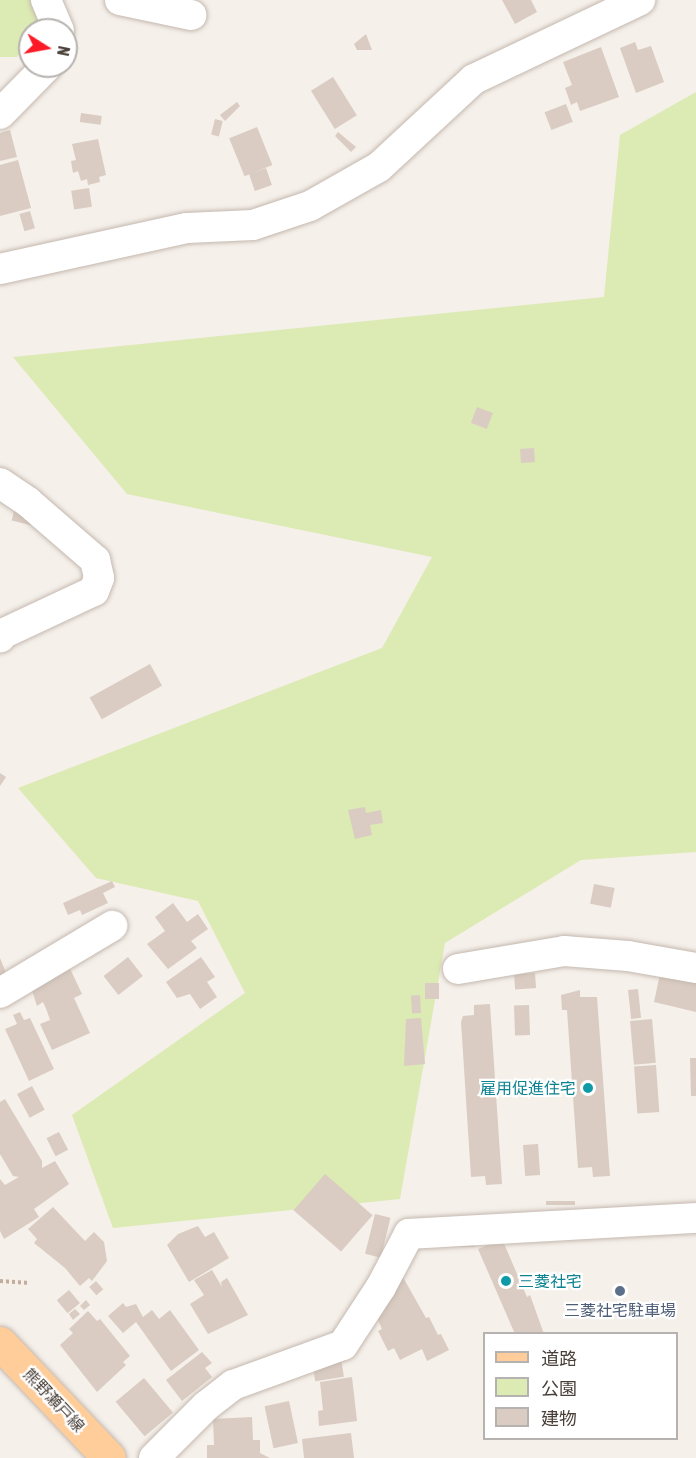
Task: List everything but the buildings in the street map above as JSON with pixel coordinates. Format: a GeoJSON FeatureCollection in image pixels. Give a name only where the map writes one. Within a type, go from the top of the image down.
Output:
{"type":"FeatureCollection","features":[{"type":"Feature","properties":{"kind":"main road","name":"熊野瀬戸線"},"geometry":{"type":"LineString","coordinates":[[0,1343],[109,1458]]}},
{"type":"Feature","properties":{"kind":"street"},"geometry":{"type":"LineString","coordinates":[[46,0],[54,18]]}},
{"type":"Feature","properties":{"kind":"street"},"geometry":{"type":"LineString","coordinates":[[120,0],[191,15]]}},
{"type":"Feature","properties":{"kind":"street"},"geometry":{"type":"LineString","coordinates":[[0,269],[187,228],[253,225],[310,206],[379,167],[474,79],[640,0]]}},
{"type":"Feature","properties":{"kind":"street"},"geometry":{"type":"LineString","coordinates":[[0,114],[35,78]]}},
{"type":"Feature","properties":{"kind":"street"},"geometry":{"type":"LineString","coordinates":[[0,483],[28,502],[95,560],[99,579],[94,591],[0,638]]}},
{"type":"Feature","properties":{"kind":"street"},"geometry":{"type":"LineString","coordinates":[[0,993],[112,926]]}},
{"type":"Feature","properties":{"kind":"street"},"geometry":{"type":"LineString","coordinates":[[458,969],[564,951],[696,968]]}},
{"type":"Feature","properties":{"kind":"street"},"geometry":{"type":"LineString","coordinates":[[154,1458],[206,1406],[233,1386],[343,1345],[381,1287],[409,1234],[696,1218]]}},
{"type":"Feature","properties":{"kind":"path"},"geometry":{"type":"LineString","coordinates":[[0,1281],[30,1283]]}},
{"type":"Feature","properties":{"kind":"green space"},"geometry":{"type":"Polygon","coordinates":[[[0,0],[51,0],[50,8],[43,18],[18,18],[17,57],[0,57],[0,0]]]}},
{"type":"Feature","properties":{"kind":"green space"},"geometry":{"type":"Polygon","coordinates":[[[696,92],[696,852],[581,860],[445,943],[400,1199],[113,1228],[72,1115],[245,993],[198,901],[96,878],[18,788],[382,648],[432,557],[127,494],[13,357],[604,297],[620,135],[696,92]]]}},
{"type":"Feature","properties":{"kind":"place","name":"雇用促進住宅"},"geometry":{"type":"Point","coordinates":[588,1088]}},
{"type":"Feature","properties":{"kind":"place","name":"三菱社宅"},"geometry":{"type":"Point","coordinates":[506,1281]}},
{"type":"Feature","properties":{"kind":"place","name":"三菱社宅駐車場"},"geometry":{"type":"Point","coordinates":[620,1291]}}]}
